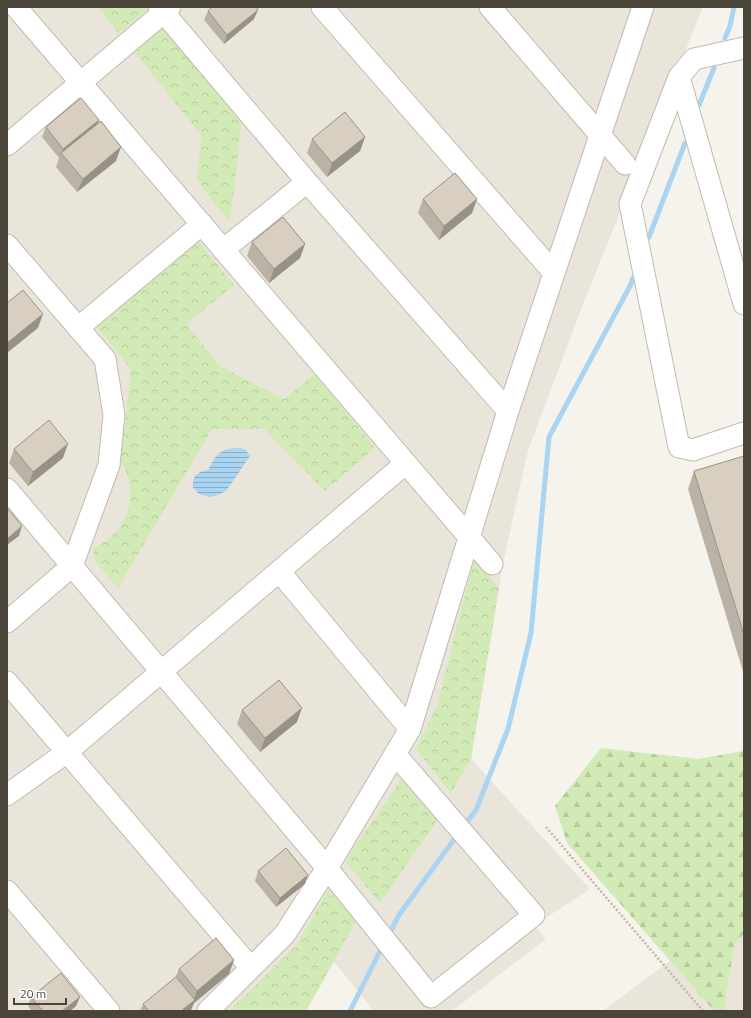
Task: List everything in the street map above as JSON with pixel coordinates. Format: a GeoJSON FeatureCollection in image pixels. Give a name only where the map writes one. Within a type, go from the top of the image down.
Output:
{"type":"FeatureCollection","features":[{"type":"Feature","properties":{"kind":"street"},"geometry":{"type":"LineString","coordinates":[[16,7],[492,564]]}},
{"type":"Feature","properties":{"kind":"street"},"geometry":{"type":"LineString","coordinates":[[322,7],[554,273]]}},
{"type":"Feature","properties":{"kind":"street"},"geometry":{"type":"LineString","coordinates":[[490,7],[600,137],[625,164]]}},
{"type":"Feature","properties":{"kind":"street"},"geometry":{"type":"LineString","coordinates":[[208,1011],[286,934],[410,729],[508,411],[643,7]]}},
{"type":"Feature","properties":{"kind":"street"},"geometry":{"type":"LineString","coordinates":[[7,145],[81,83],[164,9],[307,182],[508,411]]}},
{"type":"Feature","properties":{"kind":"street"},"geometry":{"type":"LineString","coordinates":[[744,48],[694,59],[679,77],[630,204],[679,447],[693,450],[744,433]]}},
{"type":"Feature","properties":{"kind":"street"},"geometry":{"type":"LineString","coordinates":[[679,77],[744,304]]}},
{"type":"Feature","properties":{"kind":"street"},"geometry":{"type":"LineString","coordinates":[[224,250],[307,182]]}},
{"type":"Feature","properties":{"kind":"street"},"geometry":{"type":"LineString","coordinates":[[78,328],[202,224]]}},
{"type":"Feature","properties":{"kind":"street"},"geometry":{"type":"LineString","coordinates":[[7,245],[105,360],[114,414],[109,465],[72,566],[7,622]]}},
{"type":"Feature","properties":{"kind":"street"},"geometry":{"type":"LineString","coordinates":[[7,794],[67,752],[406,463]]}},
{"type":"Feature","properties":{"kind":"street"},"geometry":{"type":"LineString","coordinates":[[7,489],[327,868],[431,996],[534,915],[395,754]]}},
{"type":"Feature","properties":{"kind":"street"},"geometry":{"type":"LineString","coordinates":[[279,571],[410,729]]}},
{"type":"Feature","properties":{"kind":"street"},"geometry":{"type":"LineString","coordinates":[[7,682],[251,968]]}},
{"type":"Feature","properties":{"kind":"street"},"geometry":{"type":"LineString","coordinates":[[7,891],[109,1011]]}},
{"type":"Feature","properties":{"kind":"path"},"geometry":{"type":"LineString","coordinates":[[546,828],[703,1011]]}},
{"type":"Feature","properties":{"kind":"shaded area"},"geometry":{"type":"Polygon","coordinates":[[[7,7],[703,7],[585,299],[528,450],[503,564],[471,759],[590,889],[535,925],[546,939],[452,1011],[374,1011],[334,962],[306,1011],[7,1011],[7,7]]]}},
{"type":"Feature","properties":{"kind":"shaded area"},"geometry":{"type":"Polygon","coordinates":[[[744,933],[744,1011],[727,1011],[725,1003],[734,947],[744,933]]]}},
{"type":"Feature","properties":{"kind":"shaded area"},"geometry":{"type":"Polygon","coordinates":[[[670,961],[714,1011],[603,1011],[652,974],[670,961]]]}},
{"type":"Feature","properties":{"kind":"green space"},"geometry":{"type":"Polygon","coordinates":[[[98,7],[149,7],[150,8],[118,33],[98,7]]]}},
{"type":"Feature","properties":{"kind":"green space"},"geometry":{"type":"Polygon","coordinates":[[[164,23],[242,118],[230,223],[197,181],[201,135],[132,49],[164,23]]]}},
{"type":"Feature","properties":{"kind":"green space"},"geometry":{"type":"Polygon","coordinates":[[[199,242],[234,285],[186,324],[221,367],[284,399],[315,374],[375,448],[325,491],[264,429],[212,429],[118,588],[95,561],[93,549],[115,533],[123,522],[128,511],[130,487],[127,474],[121,461],[131,369],[96,326],[199,242]]]}},
{"type":"Feature","properties":{"kind":"green space"},"geometry":{"type":"Polygon","coordinates":[[[474,559],[499,588],[471,759],[451,793],[416,749],[437,706],[474,559]]]}},
{"type":"Feature","properties":{"kind":"green space"},"geometry":{"type":"Polygon","coordinates":[[[601,748],[697,759],[744,751],[744,933],[734,947],[725,1003],[727,1011],[714,1011],[567,843],[555,806],[601,748]]]}},
{"type":"Feature","properties":{"kind":"green space"},"geometry":{"type":"Polygon","coordinates":[[[403,777],[438,819],[380,903],[345,861],[403,777]]]}},
{"type":"Feature","properties":{"kind":"green space"},"geometry":{"type":"Polygon","coordinates":[[[328,890],[356,921],[306,1011],[229,1011],[296,946],[328,890]]]}},
{"type":"Feature","properties":{"kind":"water"},"geometry":{"type":"Polygon","coordinates":[[[241,448],[246,450],[250,456],[226,491],[209,497],[199,494],[193,488],[193,480],[196,475],[200,472],[208,470],[214,459],[220,453],[228,449],[241,448]]]}},
{"type":"Feature","properties":{"kind":"building"},"geometry":{"type":"Polygon","coordinates":[[[212,7],[256,7],[258,10],[227,35],[208,11],[212,7]]]}},
{"type":"Feature","properties":{"kind":"building"},"geometry":{"type":"Polygon","coordinates":[[[81,98],[99,120],[63,149],[46,127],[81,98]]]}},
{"type":"Feature","properties":{"kind":"building"},"geometry":{"type":"Polygon","coordinates":[[[345,112],[365,137],[332,163],[312,139],[345,112]]]}},
{"type":"Feature","properties":{"kind":"building"},"geometry":{"type":"Polygon","coordinates":[[[101,121],[121,147],[83,179],[61,153],[101,121]]]}},
{"type":"Feature","properties":{"kind":"building"},"geometry":{"type":"Polygon","coordinates":[[[455,173],[477,199],[444,226],[423,199],[455,173]]]}},
{"type":"Feature","properties":{"kind":"building"},"geometry":{"type":"Polygon","coordinates":[[[283,217],[305,244],[274,269],[252,242],[283,217]]]}},
{"type":"Feature","properties":{"kind":"building"},"geometry":{"type":"Polygon","coordinates":[[[23,290],[43,314],[7,343],[7,303],[23,290]]]}},
{"type":"Feature","properties":{"kind":"building"},"geometry":{"type":"Polygon","coordinates":[[[49,420],[68,444],[33,472],[14,449],[49,420]]]}},
{"type":"Feature","properties":{"kind":"building"},"geometry":{"type":"Polygon","coordinates":[[[744,456],[744,635],[694,471],[744,456]]]}},
{"type":"Feature","properties":{"kind":"building"},"geometry":{"type":"Polygon","coordinates":[[[7,508],[22,526],[7,539],[7,508]]]}},
{"type":"Feature","properties":{"kind":"building"},"geometry":{"type":"Polygon","coordinates":[[[279,680],[302,708],[265,738],[242,710],[279,680]]]}},
{"type":"Feature","properties":{"kind":"building"},"geometry":{"type":"Polygon","coordinates":[[[286,848],[308,875],[280,898],[258,871],[286,848]]]}},
{"type":"Feature","properties":{"kind":"building"},"geometry":{"type":"Polygon","coordinates":[[[216,938],[234,960],[197,991],[179,969],[216,938]]]}},
{"type":"Feature","properties":{"kind":"building"},"geometry":{"type":"Polygon","coordinates":[[[61,973],[80,997],[62,1011],[43,1011],[31,997],[61,973]]]}},
{"type":"Feature","properties":{"kind":"building"},"geometry":{"type":"Polygon","coordinates":[[[176,977],[195,1000],[181,1011],[149,1011],[143,1004],[176,977]]]}},
{"type":"Feature","properties":{"kind":"waterway"},"geometry":{"type":"LineString","coordinates":[[725,38],[730,26],[734,7]]}},
{"type":"Feature","properties":{"kind":"waterway"},"geometry":{"type":"LineString","coordinates":[[699,105],[714,68]]}},
{"type":"Feature","properties":{"kind":"waterway"},"geometry":{"type":"LineString","coordinates":[[649,237],[685,143]]}},
{"type":"Feature","properties":{"kind":"waterway"},"geometry":{"type":"LineString","coordinates":[[464,826],[476,810],[508,729],[531,633],[549,437],[633,278]]}},
{"type":"Feature","properties":{"kind":"waterway"},"geometry":{"type":"LineString","coordinates":[[388,936],[399,915],[458,834]]}},
{"type":"Feature","properties":{"kind":"waterway"},"geometry":{"type":"LineString","coordinates":[[350,1011],[383,945]]}}]}
